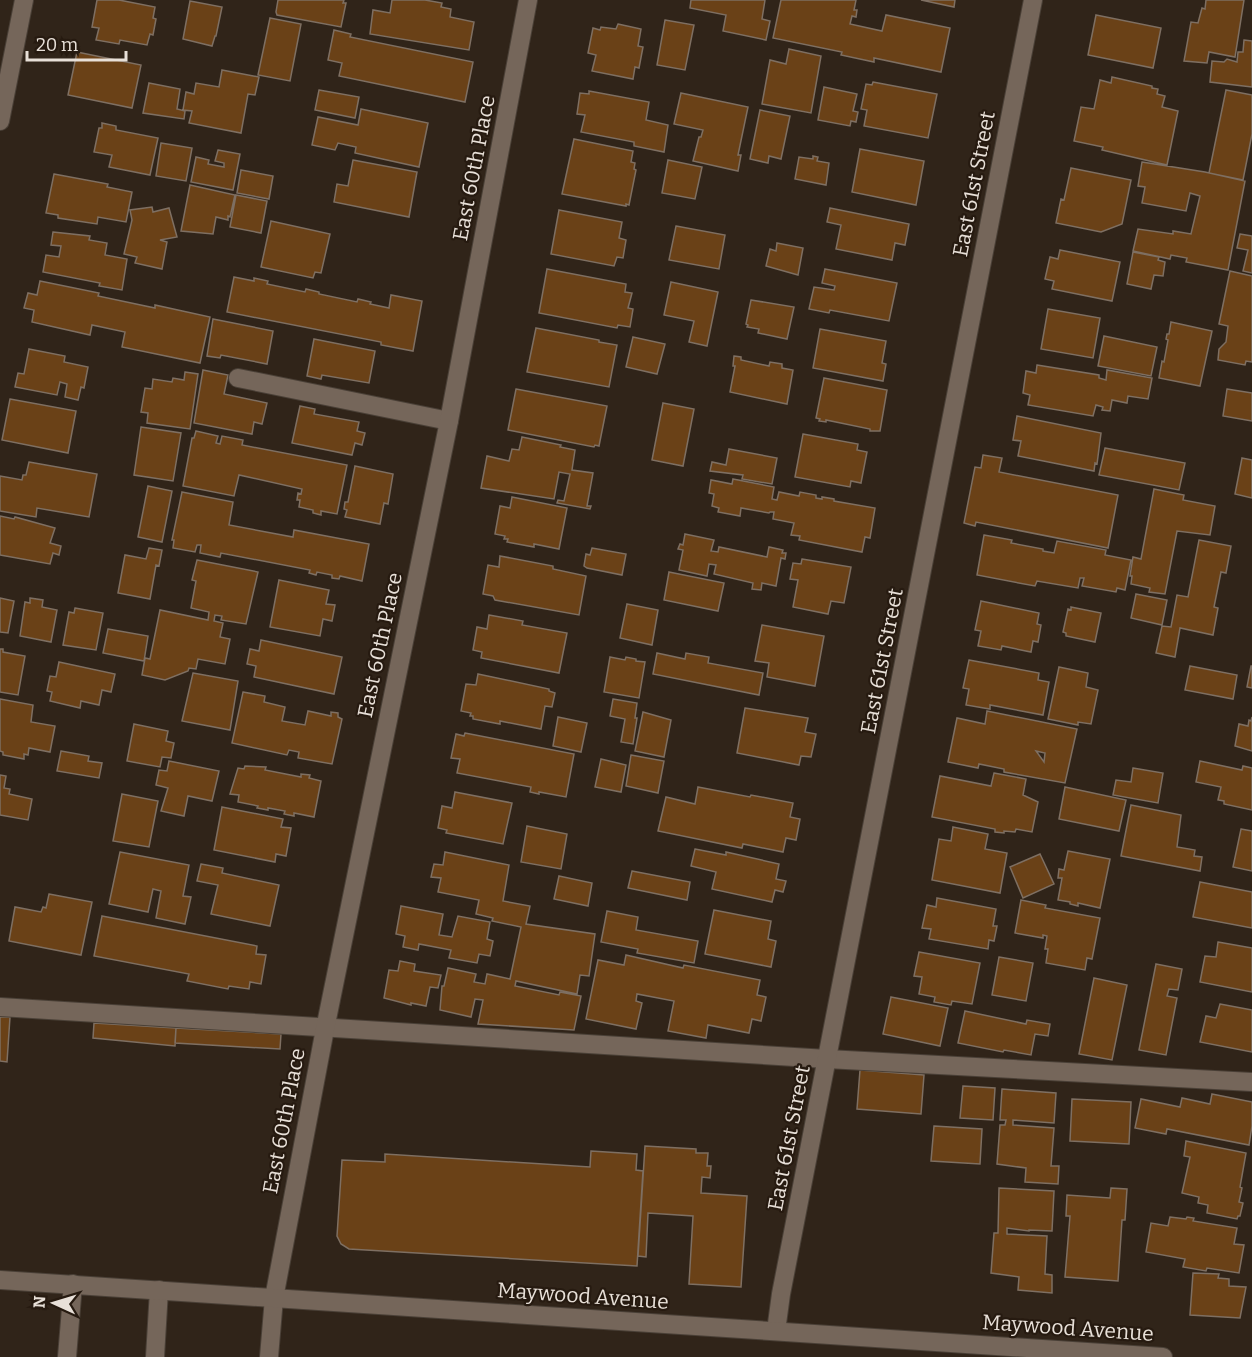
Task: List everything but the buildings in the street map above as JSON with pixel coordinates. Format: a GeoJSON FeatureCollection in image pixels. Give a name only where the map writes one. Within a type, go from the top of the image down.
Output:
{"type":"FeatureCollection","features":[{"type":"Feature","properties":{"kind":"street"},"geometry":{"type":"LineString","coordinates":[[0,120],[24,0]]}},
{"type":"Feature","properties":{"kind":"street","name":"East 60th Place"},"geometry":{"type":"LineString","coordinates":[[269,1357],[274,1298],[325,1029],[449,421],[528,0]]}},
{"type":"Feature","properties":{"kind":"street","name":"East 61st Street"},"geometry":{"type":"LineString","coordinates":[[776,1331],[781,1294],[1033,0]]}},
{"type":"Feature","properties":{"kind":"street"},"geometry":{"type":"LineString","coordinates":[[238,378],[449,421]]}},
{"type":"Feature","properties":{"kind":"street"},"geometry":{"type":"LineString","coordinates":[[0,1006],[325,1029],[1252,1082]]}},
{"type":"Feature","properties":{"kind":"street","name":"Maywood Avenue"},"geometry":{"type":"LineString","coordinates":[[0,1280],[776,1331],[994,1352],[1163,1357]]}},
{"type":"Feature","properties":{"kind":"street"},"geometry":{"type":"LineString","coordinates":[[67,1357],[73,1284]]}},
{"type":"Feature","properties":{"kind":"street"},"geometry":{"type":"LineString","coordinates":[[155,1357],[159,1290]]}}]}
